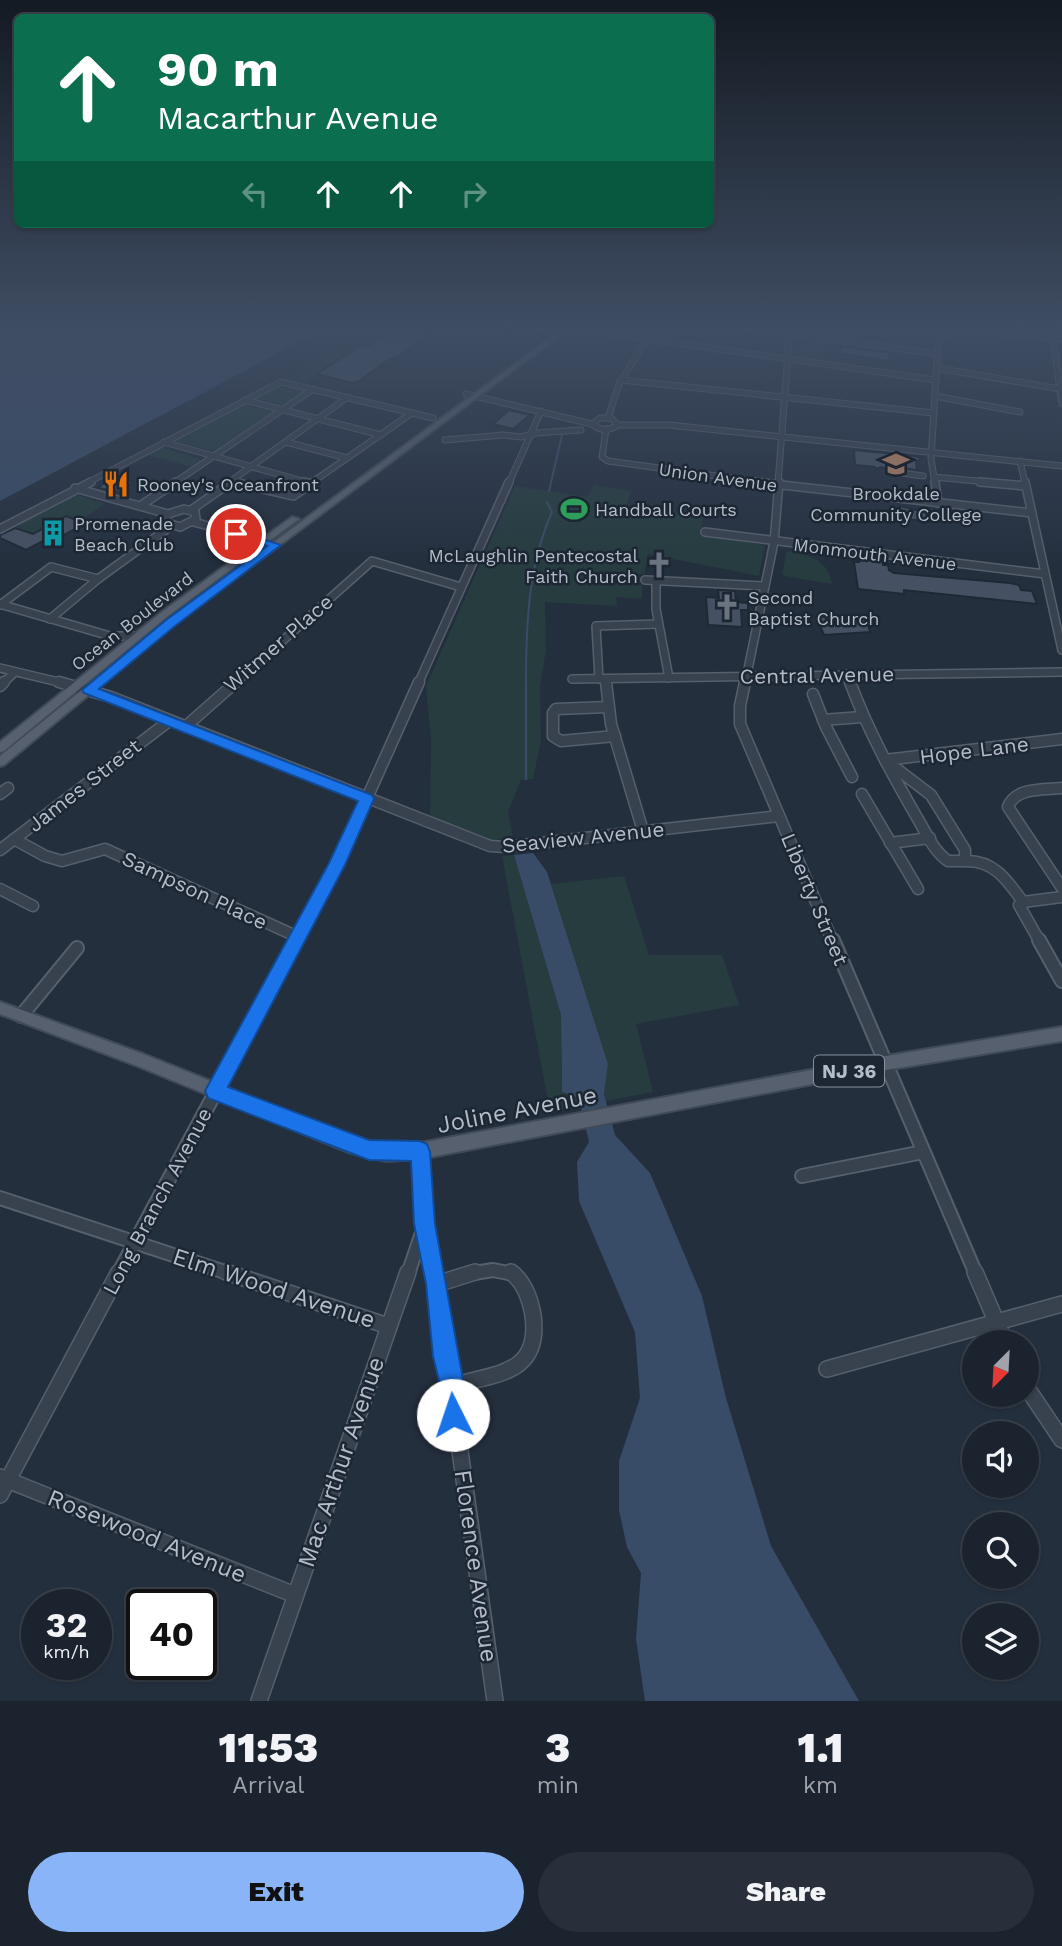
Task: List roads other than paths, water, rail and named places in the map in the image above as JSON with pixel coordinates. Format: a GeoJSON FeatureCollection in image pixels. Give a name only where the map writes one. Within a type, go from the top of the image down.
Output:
{"type":"FeatureCollection","features":[{"type":"Feature","properties":{"kind":"main road","name":"Ocean Boulevard"},"geometry":{"type":"LineString","coordinates":[[0,762],[270,543],[452,406]]}},
{"type":"Feature","properties":{"kind":"main road","name":"Ocean Boulevard"},"geometry":{"type":"LineString","coordinates":[[0,748],[137,636],[270,543],[455,406]]}},
{"type":"Feature","properties":{"kind":"main road","name":"Joline Avenue"},"geometry":{"type":"LineString","coordinates":[[0,1008],[369,1150],[420,1152],[886,1063],[1062,1034]]}},
{"type":"Feature","properties":{"kind":"street"},"geometry":{"type":"LineString","coordinates":[[0,529],[233,406]]}},
{"type":"Feature","properties":{"kind":"street"},"geometry":{"type":"LineString","coordinates":[[269,406],[381,435]]}},
{"type":"Feature","properties":{"kind":"street"},"geometry":{"type":"LineString","coordinates":[[140,506],[287,406]]}},
{"type":"Feature","properties":{"kind":"street"},"geometry":{"type":"LineString","coordinates":[[76,488],[168,514],[191,510],[335,406]]}},
{"type":"Feature","properties":{"kind":"street"},"geometry":{"type":"LineString","coordinates":[[386,406],[433,418]]}},
{"type":"Feature","properties":{"kind":"street"},"geometry":{"type":"LineString","coordinates":[[520,406],[606,429],[618,425],[669,425],[1062,466]]}},
{"type":"Feature","properties":{"kind":"street"},"geometry":{"type":"LineString","coordinates":[[608,418],[612,406]]}},
{"type":"Feature","properties":{"kind":"street","name":"Liberty Street"},"geometry":{"type":"LineString","coordinates":[[784,406],[774,542],[740,706],[740,724],[1000,1330]]}},
{"type":"Feature","properties":{"kind":"street"},"geometry":{"type":"LineString","coordinates":[[863,406],[934,414]]}},
{"type":"Feature","properties":{"kind":"street"},"geometry":{"type":"LineString","coordinates":[[934,406],[932,452],[937,503]]}},
{"type":"Feature","properties":{"kind":"street"},"geometry":{"type":"LineString","coordinates":[[988,406],[1020,412]]}},
{"type":"Feature","properties":{"kind":"street","name":"Long Branch Avenue"},"geometry":{"type":"LineString","coordinates":[[3,1484],[337,865],[541,411]]}},
{"type":"Feature","properties":{"kind":"street"},"geometry":{"type":"LineString","coordinates":[[232,481],[289,496],[312,484],[412,413]]}},
{"type":"Feature","properties":{"kind":"street"},"geometry":{"type":"LineString","coordinates":[[592,424],[597,419],[608,418],[616,421],[618,425]]}},
{"type":"Feature","properties":{"kind":"street","name":"Union Avenue"},"geometry":{"type":"LineString","coordinates":[[606,429],[602,457],[608,461],[778,485],[1032,513]]}},
{"type":"Feature","properties":{"kind":"street"},"geometry":{"type":"LineString","coordinates":[[445,440],[581,430]]}},
{"type":"Feature","properties":{"kind":"street"},"geometry":{"type":"LineString","coordinates":[[164,442],[312,484]]}},
{"type":"Feature","properties":{"kind":"street"},"geometry":{"type":"LineString","coordinates":[[286,442],[347,458]]}},
{"type":"Feature","properties":{"kind":"street"},"geometry":{"type":"LineString","coordinates":[[1020,461],[1062,650]]}},
{"type":"Feature","properties":{"kind":"street"},"geometry":{"type":"LineString","coordinates":[[902,473],[923,476]]}},
{"type":"Feature","properties":{"kind":"street"},"geometry":{"type":"LineString","coordinates":[[934,477],[1026,486]]}},
{"type":"Feature","properties":{"kind":"street"},"geometry":{"type":"LineString","coordinates":[[50,619],[98,579],[171,526],[185,526],[194,522],[198,516],[191,510]]}},
{"type":"Feature","properties":{"kind":"street"},"geometry":{"type":"LineString","coordinates":[[168,514],[164,520],[171,526]]}},
{"type":"Feature","properties":{"kind":"street"},"geometry":{"type":"LineString","coordinates":[[194,522],[270,543]]}},
{"type":"Feature","properties":{"kind":"street","name":"Monmouth Avenue"},"geometry":{"type":"LineString","coordinates":[[705,532],[1045,574]]}},
{"type":"Feature","properties":{"kind":"street","name":"Witmer Place"},"geometry":{"type":"LineString","coordinates":[[185,727],[372,561],[461,587]]}},
{"type":"Feature","properties":{"kind":"street"},"geometry":{"type":"LineString","coordinates":[[0,604],[51,567],[98,579]]}},
{"type":"Feature","properties":{"kind":"street"},"geometry":{"type":"LineString","coordinates":[[645,580],[765,586]]}},
{"type":"Feature","properties":{"kind":"street"},"geometry":{"type":"LineString","coordinates":[[656,580],[658,624],[669,678]]}},
{"type":"Feature","properties":{"kind":"street"},"geometry":{"type":"LineString","coordinates":[[0,604],[110,636],[137,636]]}},
{"type":"Feature","properties":{"kind":"street"},"geometry":{"type":"LineString","coordinates":[[643,831],[608,707],[596,626],[658,624]]}},
{"type":"Feature","properties":{"kind":"street","name":"Seaview Avenue"},"geometry":{"type":"LineString","coordinates":[[0,668],[89,690],[490,846],[505,847],[779,816]]}},
{"type":"Feature","properties":{"kind":"street"},"geometry":{"type":"LineString","coordinates":[[0,686],[15,672]]}},
{"type":"Feature","properties":{"kind":"street","name":"Central Avenue"},"geometry":{"type":"LineString","coordinates":[[572,679],[1062,672]]}},
{"type":"Feature","properties":{"kind":"street"},"geometry":{"type":"LineString","coordinates":[[847,674],[862,717],[942,858],[949,862],[982,862],[995,867],[1023,902]]}},
{"type":"Feature","properties":{"kind":"street"},"geometry":{"type":"LineString","coordinates":[[813,694],[852,777]]}},
{"type":"Feature","properties":{"kind":"street"},"geometry":{"type":"LineString","coordinates":[[608,707],[556,709],[553,713],[553,736],[561,741],[615,736]]}},
{"type":"Feature","properties":{"kind":"street"},"geometry":{"type":"LineString","coordinates":[[823,720],[862,717]]}},
{"type":"Feature","properties":{"kind":"street","name":"James Street"},"geometry":{"type":"LineString","coordinates":[[0,850],[169,720]]}},
{"type":"Feature","properties":{"kind":"street","name":"Hope Lane"},"geometry":{"type":"LineString","coordinates":[[885,761],[1062,739]]}},
{"type":"Feature","properties":{"kind":"street"},"geometry":{"type":"LineString","coordinates":[[885,761],[931,795],[965,850],[965,861]]}},
{"type":"Feature","properties":{"kind":"street"},"geometry":{"type":"LineString","coordinates":[[1062,788],[1014,796],[1008,802],[1008,807],[1062,888]]}},
{"type":"Feature","properties":{"kind":"street"},"geometry":{"type":"LineString","coordinates":[[862,794],[918,889]]}},
{"type":"Feature","properties":{"kind":"street"},"geometry":{"type":"LineString","coordinates":[[890,843],[930,838]]}},
{"type":"Feature","properties":{"kind":"street","name":"Sampson Place"},"geometry":{"type":"LineString","coordinates":[[14,839],[61,861],[74,860],[98,848],[105,849],[298,937]]}},
{"type":"Feature","properties":{"kind":"street"},"geometry":{"type":"LineString","coordinates":[[0,890],[33,906]]}},
{"type":"Feature","properties":{"kind":"street"},"geometry":{"type":"LineString","coordinates":[[1062,897],[1023,902],[1019,905],[1062,981]]}},
{"type":"Feature","properties":{"kind":"street"},"geometry":{"type":"LineString","coordinates":[[21,1016],[77,948]]}},
{"type":"Feature","properties":{"kind":"street","name":"Florence Avenue"},"geometry":{"type":"LineString","coordinates":[[420,1152],[425,1224],[437,1284],[445,1356],[452,1385],[453,1415],[495,1701]]}},
{"type":"Feature","properties":{"kind":"street"},"geometry":{"type":"LineString","coordinates":[[802,1175],[923,1152]]}},
{"type":"Feature","properties":{"kind":"street","name":"Elm Wood Avenue"},"geometry":{"type":"LineString","coordinates":[[0,1198],[388,1326]]}},
{"type":"Feature","properties":{"kind":"street","name":"Mac Arthur Avenue"},"geometry":{"type":"LineString","coordinates":[[258,1701],[425,1224]]}},
{"type":"Feature","properties":{"kind":"street"},"geometry":{"type":"LineString","coordinates":[[437,1284],[498,1269],[517,1275],[525,1285],[535,1336],[530,1354],[515,1367],[452,1385]]}},
{"type":"Feature","properties":{"kind":"street"},"geometry":{"type":"LineString","coordinates":[[827,1369],[1062,1304]]}},
{"type":"Feature","properties":{"kind":"street"},"geometry":{"type":"LineString","coordinates":[[1040,1407],[1062,1440]]}},
{"type":"Feature","properties":{"kind":"street","name":"Rosewood Avenue"},"geometry":{"type":"LineString","coordinates":[[3,1484],[295,1595]]}},
{"type":"Feature","properties":{"kind":"water"},"geometry":{"type":"Polygon","coordinates":[[[0,406],[178,406],[0,501],[0,406]]]}},
{"type":"Feature","properties":{"kind":"water"},"geometry":{"type":"Polygon","coordinates":[[[533,853],[547,872],[608,1064],[604,1094],[615,1135],[650,1173],[702,1296],[726,1398],[771,1546],[859,1701],[645,1701],[636,1639],[641,1573],[627,1547],[619,1510],[619,1461],[640,1398],[635,1332],[579,1201],[577,1162],[589,1142],[579,1098],[562,1092],[561,1015],[514,855],[533,853]]]}},
{"type":"Feature","properties":{"kind":"waterway"},"geometry":{"type":"LineString","coordinates":[[549,491],[562,435]]}},
{"type":"Feature","properties":{"kind":"waterway"},"geometry":{"type":"LineString","coordinates":[[526,684],[530,596],[538,553],[552,512],[547,502]]}},
{"type":"Feature","properties":{"kind":"waterway"},"geometry":{"type":"LineString","coordinates":[[526,684],[526,779]]}},
{"type":"Feature","properties":{"kind":"place","name":"Brookdale Community College"},"geometry":{"type":"Point","coordinates":[896,464]}},
{"type":"Feature","properties":{"kind":"place","name":"Rooney's Oceanfront"},"geometry":{"type":"Point","coordinates":[116,484]}},
{"type":"Feature","properties":{"kind":"place","name":"Handball Courts"},"geometry":{"type":"Point","coordinates":[574,509]}},
{"type":"Feature","properties":{"kind":"place","name":"Promenade Beach Club"},"geometry":{"type":"Point","coordinates":[53,533]}},
{"type":"Feature","properties":{"kind":"place","name":"McLaughlin Pentecostal Faith Church"},"geometry":{"type":"Point","coordinates":[659,565]}},
{"type":"Feature","properties":{"kind":"place","name":"Second Baptist Church"},"geometry":{"type":"Point","coordinates":[727,607]}}]}
